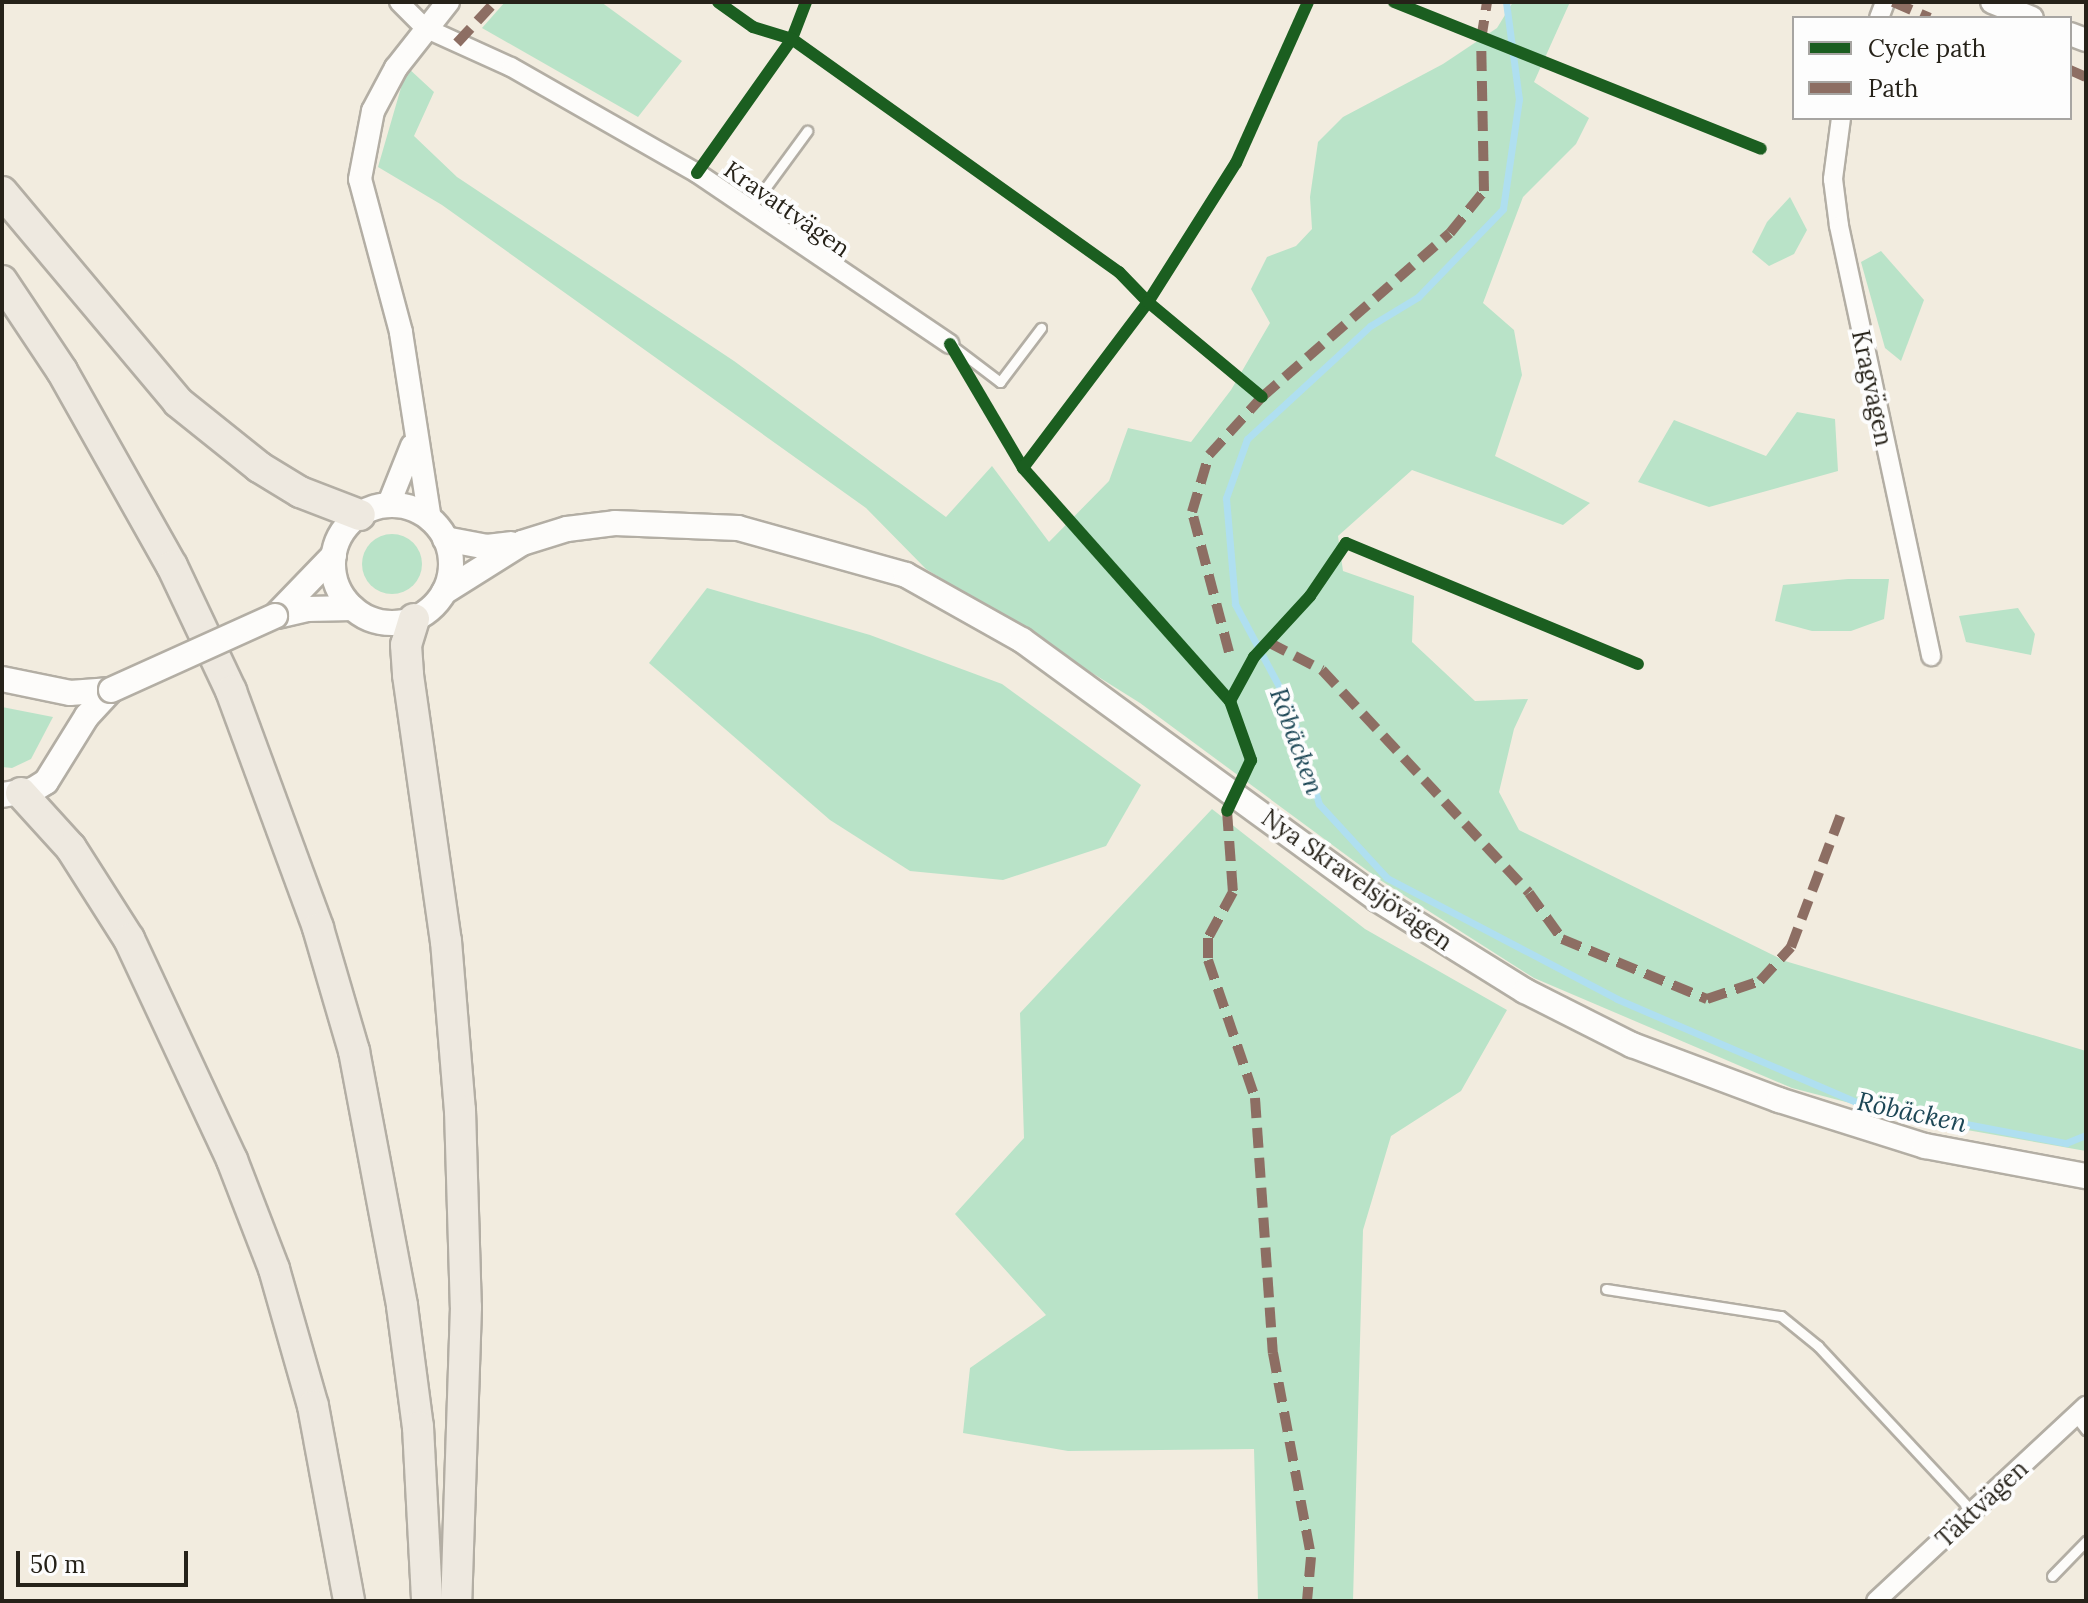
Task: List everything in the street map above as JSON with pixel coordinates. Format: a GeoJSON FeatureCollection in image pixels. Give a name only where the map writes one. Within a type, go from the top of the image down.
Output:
{"type":"FeatureCollection","features":[{"type":"Feature","properties":{"kind":"highway"},"geometry":{"type":"LineString","coordinates":[[2,192],[178,402],[259,467],[300,492],[374,510]]}},
{"type":"Feature","properties":{"kind":"highway"},"geometry":{"type":"LineString","coordinates":[[2,281],[62,371],[172,566],[231,691],[318,928],[354,1051],[402,1306],[418,1427],[427,1601]]}},
{"type":"Feature","properties":{"kind":"highway"},"geometry":{"type":"LineString","coordinates":[[2,315],[47,383],[156,574],[211,694],[298,931],[338,1072],[376,1264],[399,1426],[409,1601]]}},
{"type":"Feature","properties":{"kind":"highway"},"geometry":{"type":"LineString","coordinates":[[414,619],[406,645],[408,675],[446,941],[460,1110],[466,1307],[456,1601]]}},
{"type":"Feature","properties":{"kind":"highway"},"geometry":{"type":"LineString","coordinates":[[12,794],[71,848],[129,939],[232,1160],[274,1269],[313,1406],[349,1601]]}},
{"type":"Feature","properties":{"kind":"main road"},"geometry":{"type":"LineString","coordinates":[[2,679],[70,693],[111,690],[275,616],[307,609],[353,608],[387,623],[414,619],[444,592],[451,566],[445,539],[430,520],[410,509],[374,510],[346,529],[334,555],[275,616]]}},
{"type":"Feature","properties":{"kind":"main road","name":"Nya Skravelsjövägen"},"geometry":{"type":"LineString","coordinates":[[445,539],[487,547],[522,543],[567,529],[615,523],[738,528],[906,575],[1022,640],[1377,899],[1525,991],[1605,1032],[1779,1100],[1925,1146],[2086,1176]]}},
{"type":"Feature","properties":{"kind":"main road","name":"Nya Skravelsjövägen"},"geometry":{"type":"LineString","coordinates":[[444,592],[522,543]]}},
{"type":"Feature","properties":{"kind":"main road"},"geometry":{"type":"LineString","coordinates":[[334,555],[338,588],[353,608]]}},
{"type":"Feature","properties":{"kind":"main road"},"geometry":{"type":"LineString","coordinates":[[12,794],[53,774],[87,716],[111,690]]}},
{"type":"Feature","properties":{"kind":"street"},"geometry":{"type":"LineString","coordinates":[[399,2],[425,28]]}},
{"type":"Feature","properties":{"kind":"street"},"geometry":{"type":"LineString","coordinates":[[430,520],[414,437],[413,393],[401,332],[362,199],[362,154],[373,111],[425,28],[448,2]]}},
{"type":"Feature","properties":{"kind":"street"},"geometry":{"type":"LineString","coordinates":[[1992,2],[2027,16]]}},
{"type":"Feature","properties":{"kind":"street","name":"Kravattvägen"},"geometry":{"type":"LineString","coordinates":[[425,28],[511,67],[697,173],[950,344]]}},
{"type":"Feature","properties":{"kind":"street","name":"Kragvägen"},"geometry":{"type":"LineString","coordinates":[[1841,120],[1833,179],[1839,226],[1931,656]]}},
{"type":"Feature","properties":{"kind":"street"},"geometry":{"type":"LineString","coordinates":[[374,510],[406,471],[414,437]]}},
{"type":"Feature","properties":{"kind":"street","name":"Täktvägen"},"geometry":{"type":"LineString","coordinates":[[1876,1601],[2082,1418]]}},
{"type":"Feature","properties":{"kind":"lane"},"geometry":{"type":"LineString","coordinates":[[750,210],[807,131]]}},
{"type":"Feature","properties":{"kind":"lane"},"geometry":{"type":"LineString","coordinates":[[950,344],[1000,382],[1041,328]]}},
{"type":"Feature","properties":{"kind":"lane"},"geometry":{"type":"LineString","coordinates":[[1606,1289],[1781,1316],[1818,1346],[1973,1512]]}},
{"type":"Feature","properties":{"kind":"lane"},"geometry":{"type":"LineString","coordinates":[[2052,1576],[2086,1541]]}},
{"type":"Feature","properties":{"kind":"green space"},"geometry":{"type":"Polygon","coordinates":[[[505,2],[601,2],[682,61],[638,117],[482,28],[505,2]]]}},
{"type":"Feature","properties":{"kind":"green space"},"geometry":{"type":"Polygon","coordinates":[[[1513,2],[1570,2],[1534,82],[1589,118],[1576,144],[1523,197],[1483,303],[1514,330],[1522,375],[1495,456],[1590,503],[1563,525],[1412,470],[1338,536],[1343,571],[1414,596],[1412,642],[1475,701],[1528,699],[1514,729],[1499,792],[1519,830],[1785,961],[2086,1051],[2086,1151],[1927,1123],[1792,1088],[1534,978],[1380,880],[1140,703],[926,569],[866,508],[442,205],[378,167],[407,67],[434,92],[414,136],[457,177],[734,361],[946,517],[992,466],[1049,542],[1109,481],[1128,428],[1191,442],[1231,390],[1270,323],[1251,289],[1267,257],[1296,246],[1312,229],[1310,197],[1318,142],[1343,117],[1443,64],[1497,28],[1513,2]]]}},
{"type":"Feature","properties":{"kind":"green space"},"geometry":{"type":"Polygon","coordinates":[[[1790,197],[1807,230],[1794,254],[1769,266],[1752,252],[1767,222],[1790,197]]]}},
{"type":"Feature","properties":{"kind":"green space"},"geometry":{"type":"Polygon","coordinates":[[[1881,251],[1924,300],[1901,361],[1885,348],[1861,262],[1881,251]]]}},
{"type":"Feature","properties":{"kind":"green space"},"geometry":{"type":"Polygon","coordinates":[[[1797,412],[1835,419],[1838,471],[1709,507],[1638,482],[1674,420],[1766,456],[1797,412]]]}},
{"type":"Feature","properties":{"kind":"green space"},"geometry":{"type":"Polygon","coordinates":[[[392,534],[414,542],[422,564],[414,586],[392,594],[370,586],[362,564],[370,542],[392,534]]]}},
{"type":"Feature","properties":{"kind":"green space"},"geometry":{"type":"Polygon","coordinates":[[[1889,579],[1884,619],[1851,631],[1812,631],[1775,621],[1783,585],[1889,579]]]}},
{"type":"Feature","properties":{"kind":"green space"},"geometry":{"type":"Polygon","coordinates":[[[707,588],[870,635],[1002,684],[1141,785],[1106,846],[1003,880],[910,871],[830,820],[649,663],[707,588]]]}},
{"type":"Feature","properties":{"kind":"green space"},"geometry":{"type":"Polygon","coordinates":[[[2018,608],[2035,634],[2031,655],[1966,642],[1959,616],[2018,608]]]}},
{"type":"Feature","properties":{"kind":"green space"},"geometry":{"type":"Polygon","coordinates":[[[2,707],[53,717],[31,759],[12,768],[2,767],[2,707]]]}},
{"type":"Feature","properties":{"kind":"green space"},"geometry":{"type":"Polygon","coordinates":[[[1212,809],[1365,929],[1507,1010],[1461,1091],[1391,1136],[1363,1230],[1353,1601],[1258,1601],[1254,1449],[1068,1451],[963,1433],[970,1368],[1046,1315],[955,1214],[1024,1138],[1020,1013],[1212,809]]]}},
{"type":"Feature","properties":{"kind":"waterway","name":"Röbäcken"},"geometry":{"type":"LineString","coordinates":[[1506,2],[1519,99],[1503,209],[1418,297],[1370,326],[1247,439],[1226,498],[1235,604],[1290,707],[1319,804],[1387,878],[1617,999],[1861,1104],[2066,1143],[2086,1135]]}},
{"type":"Feature","properties":{"kind":"marked path"},"geometry":{"type":"LineString","coordinates":[[457,43],[495,2]]}},
{"type":"Feature","properties":{"kind":"marked path"},"geometry":{"type":"LineString","coordinates":[[1229,652],[1192,512],[1209,455],[1262,397],[1450,233],[1484,191],[1481,40],[1487,2]]}},
{"type":"Feature","properties":{"kind":"marked path"},"geometry":{"type":"LineString","coordinates":[[1893,2],[1925,16]]}},
{"type":"Feature","properties":{"kind":"marked path"},"geometry":{"type":"LineString","coordinates":[[2072,71],[2086,77]]}},
{"type":"Feature","properties":{"kind":"marked path"},"geometry":{"type":"LineString","coordinates":[[1268,642],[1322,670],[1529,893],[1562,939],[1707,999],[1760,981],[1791,947],[1843,809]]}},
{"type":"Feature","properties":{"kind":"marked path"},"geometry":{"type":"LineString","coordinates":[[1227,811],[1233,892],[1208,938],[1208,960],[1255,1098],[1273,1353],[1311,1557],[1307,1601]]}},
{"type":"Feature","properties":{"kind":"cycle path"},"geometry":{"type":"LineString","coordinates":[[697,173],[792,39],[753,27],[718,2]]}},
{"type":"Feature","properties":{"kind":"cycle path"},"geometry":{"type":"LineString","coordinates":[[806,2],[792,39],[1119,272],[1148,302],[1236,163],[1308,2]]}},
{"type":"Feature","properties":{"kind":"cycle path"},"geometry":{"type":"LineString","coordinates":[[1394,2],[1761,149]]}},
{"type":"Feature","properties":{"kind":"cycle path"},"geometry":{"type":"LineString","coordinates":[[1023,468],[1148,302],[1262,397]]}},
{"type":"Feature","properties":{"kind":"cycle path"},"geometry":{"type":"LineString","coordinates":[[950,344],[1023,468],[1230,701],[1251,760],[1227,811]]}},
{"type":"Feature","properties":{"kind":"cycle path"},"geometry":{"type":"LineString","coordinates":[[1230,701],[1254,657],[1310,596],[1346,543],[1638,664]]}}]}
